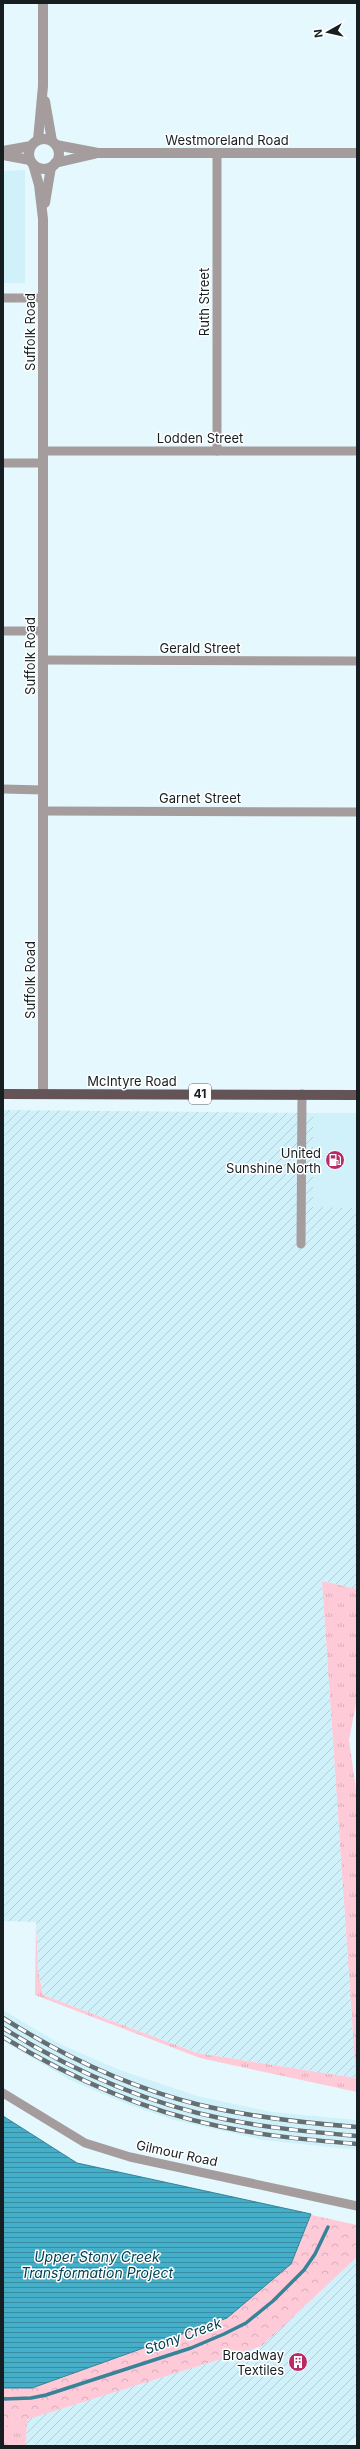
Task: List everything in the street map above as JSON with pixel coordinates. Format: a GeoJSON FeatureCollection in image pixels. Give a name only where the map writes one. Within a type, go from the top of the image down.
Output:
{"type":"FeatureCollection","features":[{"type":"Feature","properties":{"kind":"main road","name":"McIntyre Road"},"geometry":{"type":"LineString","coordinates":[[3,1094],[357,1095]]}},
{"type":"Feature","properties":{"kind":"street"},"geometry":{"type":"LineString","coordinates":[[32,162],[43,86],[43,3]]}},
{"type":"Feature","properties":{"kind":"street"},"geometry":{"type":"LineString","coordinates":[[3,155],[32,162],[42,168],[53,165],[59,154],[54,143],[43,86]]}},
{"type":"Feature","properties":{"kind":"street"},"geometry":{"type":"LineString","coordinates":[[3,151],[34,143],[43,139],[54,143]]}},
{"type":"Feature","properties":{"kind":"street","name":"Westmoreland Road"},"geometry":{"type":"LineString","coordinates":[[54,143],[98,153],[357,153]]}},
{"type":"Feature","properties":{"kind":"street","name":"Westmoreland Road"},"geometry":{"type":"LineString","coordinates":[[53,165],[98,153]]}},
{"type":"Feature","properties":{"kind":"street","name":"Ruth Street"},"geometry":{"type":"LineString","coordinates":[[217,153],[217,451]]}},
{"type":"Feature","properties":{"kind":"street","name":"Suffolk Road"},"geometry":{"type":"LineString","coordinates":[[32,162],[39,185],[43,218],[43,1093]]}},
{"type":"Feature","properties":{"kind":"street","name":"Suffolk Road"},"geometry":{"type":"LineString","coordinates":[[43,218],[53,165]]}},
{"type":"Feature","properties":{"kind":"street"},"geometry":{"type":"LineString","coordinates":[[3,298],[43,298]]}},
{"type":"Feature","properties":{"kind":"street","name":"Lodden Street"},"geometry":{"type":"LineString","coordinates":[[43,451],[357,451]]}},
{"type":"Feature","properties":{"kind":"street"},"geometry":{"type":"LineString","coordinates":[[3,463],[42,463]]}},
{"type":"Feature","properties":{"kind":"street"},"geometry":{"type":"LineString","coordinates":[[3,631],[43,631]]}},
{"type":"Feature","properties":{"kind":"street","name":"Gerald Street"},"geometry":{"type":"LineString","coordinates":[[43,660],[357,661]]}},
{"type":"Feature","properties":{"kind":"street"},"geometry":{"type":"LineString","coordinates":[[3,789],[43,790]]}},
{"type":"Feature","properties":{"kind":"street","name":"Garnet Street"},"geometry":{"type":"LineString","coordinates":[[43,811],[357,812]]}},
{"type":"Feature","properties":{"kind":"street"},"geometry":{"type":"LineString","coordinates":[[301,1244],[302,1094]]}},
{"type":"Feature","properties":{"kind":"street","name":"Gilmour Road"},"geometry":{"type":"LineString","coordinates":[[3,2093],[85,2143],[130,2156],[357,2206]]}},
{"type":"Feature","properties":{"kind":"shaded area"},"geometry":{"type":"Polygon","coordinates":[[[25,170],[25,283],[3,283],[3,171],[25,170]]]}},
{"type":"Feature","properties":{"kind":"shaded area"},"geometry":{"type":"Polygon","coordinates":[[[3,1110],[313,1113],[313,1207],[357,1208],[357,1589],[322,1581],[356,2078],[197,2053],[43,1995],[38,1971],[36,1922],[3,1921],[3,1110]]]}},
{"type":"Feature","properties":{"kind":"shaded area","name":"United Sunshine North"},"geometry":{"type":"Polygon","coordinates":[[[313,1113],[357,1113],[357,1208],[313,1208],[313,1113]]]}},
{"type":"Feature","properties":{"kind":"shaded area"},"geometry":{"type":"Polygon","coordinates":[[[3,2010],[62,2045],[120,2070],[197,2096],[272,2112],[357,2120],[357,2150],[263,2140],[174,2120],[129,2105],[70,2080],[3,2041],[3,2010]]]}},
{"type":"Feature","properties":{"kind":"shaded area"},"geometry":{"type":"Polygon","coordinates":[[[357,2257],[357,2436],[345,2446],[26,2446],[27,2419],[262,2346],[357,2257]]]}},
{"type":"Feature","properties":{"kind":"green space"},"geometry":{"type":"Polygon","coordinates":[[[322,1581],[357,1589],[357,1698],[349,1740],[357,1797],[357,2092],[200,2058],[35,1995],[36,1922],[38,1971],[43,1995],[197,2053],[356,2078],[322,1581]]]}},
{"type":"Feature","properties":{"kind":"green space","name":"Upper Stony Creek Transformation Project"},"geometry":{"type":"Polygon","coordinates":[[[3,2116],[77,2163],[357,2225],[357,2257],[262,2346],[3,2427],[3,2116]]]}},
{"type":"Feature","properties":{"kind":"green space"},"geometry":{"type":"Polygon","coordinates":[[[27,2419],[26,2446],[3,2446],[3,2427],[27,2419]]]}},
{"type":"Feature","properties":{"kind":"water","name":"Upper Stony Creek Transformation Project"},"geometry":{"type":"Polygon","coordinates":[[[3,2116],[77,2163],[311,2214],[291,2264],[227,2318],[32,2388],[3,2388],[3,2116]]]}},
{"type":"Feature","properties":{"kind":"waterway","name":"Stony Creek"},"geometry":{"type":"LineString","coordinates":[[3,2399],[31,2398],[46,2395],[191,2348],[246,2323],[273,2301],[304,2270],[315,2254],[328,2227]]}},
{"type":"Feature","properties":{"kind":"railway"},"geometry":{"type":"LineString","coordinates":[[3,2018],[74,2058],[123,2080],[174,2098],[200,2105],[259,2116],[357,2127]]}},
{"type":"Feature","properties":{"kind":"railway"},"geometry":{"type":"LineString","coordinates":[[3,2028],[55,2058],[82,2071],[109,2083],[166,2104],[224,2119],[257,2125],[357,2136]]}},
{"type":"Feature","properties":{"kind":"railway"},"geometry":{"type":"LineString","coordinates":[[3,2037],[80,2079],[162,2111],[218,2126],[270,2135],[357,2144]]}},
{"type":"Feature","properties":{"kind":"place","name":"United Sunshine North"},"geometry":{"type":"Point","coordinates":[335,1160]}},
{"type":"Feature","properties":{"kind":"place","name":"Broadway Textiles"},"geometry":{"type":"Point","coordinates":[298,2362]}}]}
